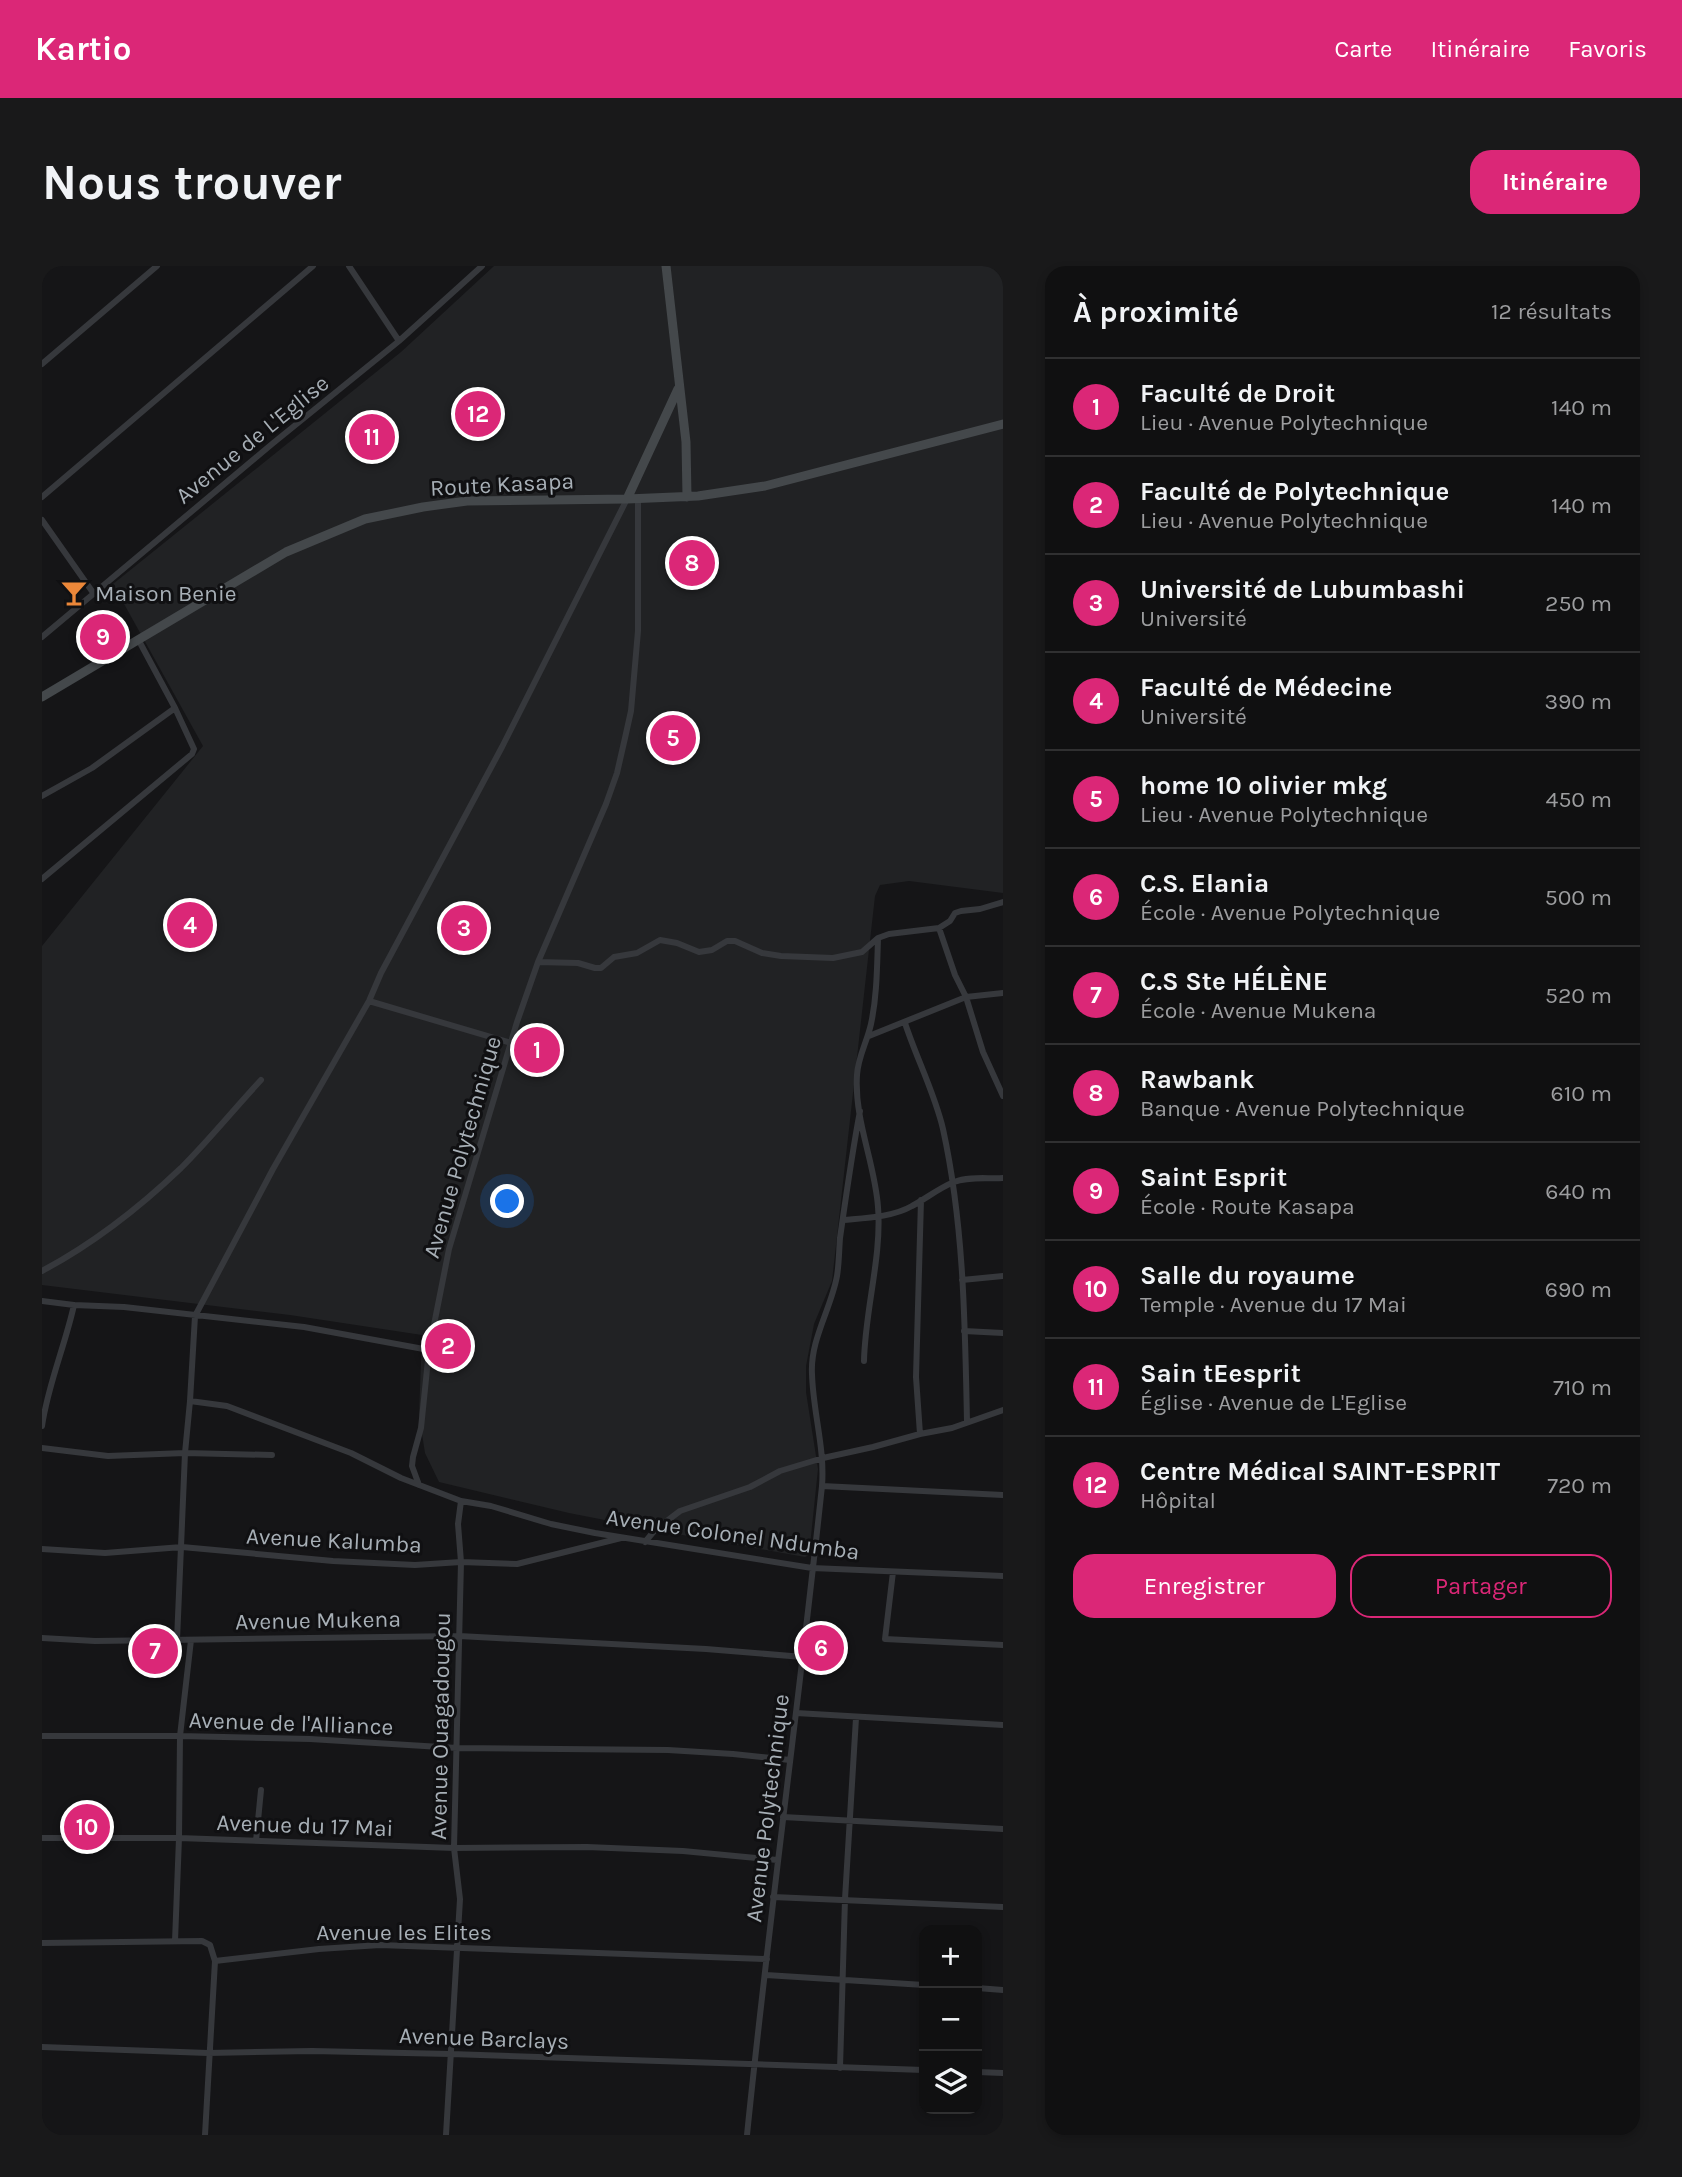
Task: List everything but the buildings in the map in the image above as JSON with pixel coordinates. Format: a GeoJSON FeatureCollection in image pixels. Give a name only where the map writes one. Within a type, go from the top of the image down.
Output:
{"type":"FeatureCollection","features":[{"type":"Feature","properties":{"kind":"main road"},"geometry":{"type":"LineString","coordinates":[[666,266],[686,442],[687,496]]}},
{"type":"Feature","properties":{"kind":"main road"},"geometry":{"type":"LineString","coordinates":[[627,499],[678,387]]}},
{"type":"Feature","properties":{"kind":"main road","name":"Route Kasapa"},"geometry":{"type":"LineString","coordinates":[[42,697],[286,552],[365,519],[423,506],[467,501],[638,499],[765,486],[1003,424]]}},
{"type":"Feature","properties":{"kind":"street"},"geometry":{"type":"LineString","coordinates":[[42,364],[157,266]]}},
{"type":"Feature","properties":{"kind":"street"},"geometry":{"type":"LineString","coordinates":[[42,497],[313,266]]}},
{"type":"Feature","properties":{"kind":"street"},"geometry":{"type":"LineString","coordinates":[[349,266],[399,341]]}},
{"type":"Feature","properties":{"kind":"street","name":"Avenue de L'Eglise"},"geometry":{"type":"LineString","coordinates":[[42,637],[399,341],[482,266]]}},
{"type":"Feature","properties":{"kind":"street"},"geometry":{"type":"LineString","coordinates":[[177,1640],[185,1453],[195,1316],[273,1169],[369,1001],[381,973],[502,747],[627,499]]}},
{"type":"Feature","properties":{"kind":"street","name":"Avenue Polytechnique"},"geometry":{"type":"LineString","coordinates":[[429,1350],[449,1248],[511,1044],[538,962],[617,773],[631,711],[638,631],[638,499]]}},
{"type":"Feature","properties":{"kind":"street"},"geometry":{"type":"LineString","coordinates":[[42,520],[94,594]]}},
{"type":"Feature","properties":{"kind":"street"},"geometry":{"type":"LineString","coordinates":[[42,879],[192,754],[193,744],[138,639]]}},
{"type":"Feature","properties":{"kind":"street"},"geometry":{"type":"LineString","coordinates":[[42,796],[92,768],[175,708]]}},
{"type":"Feature","properties":{"kind":"street"},"geometry":{"type":"LineString","coordinates":[[538,962],[578,963],[601,968],[614,957],[637,953],[660,940],[677,943],[699,952],[712,950],[727,941],[735,941],[772,954],[833,958],[862,952],[878,938],[895,932],[939,928],[950,921],[955,913],[1003,902]]}},
{"type":"Feature","properties":{"kind":"street"},"geometry":{"type":"LineString","coordinates":[[939,928],[955,975],[966,997],[983,1052],[1003,1096]]}},
{"type":"Feature","properties":{"kind":"street"},"geometry":{"type":"LineString","coordinates":[[864,1361],[864,1335],[878,1216],[877,1195],[856,1087],[858,1060],[869,1036],[875,1003],[878,938]]}},
{"type":"Feature","properties":{"kind":"street"},"geometry":{"type":"LineString","coordinates":[[869,1036],[966,997],[1003,993]]}},
{"type":"Feature","properties":{"kind":"street"},"geometry":{"type":"LineString","coordinates":[[369,1001],[511,1044]]}},
{"type":"Feature","properties":{"kind":"street"},"geometry":{"type":"LineString","coordinates":[[905,1023],[942,1126],[953,1183],[962,1280],[967,1422]]}},
{"type":"Feature","properties":{"kind":"street"},"geometry":{"type":"LineString","coordinates":[[42,1271],[65,1259],[114,1225],[181,1168],[261,1080]]}},
{"type":"Feature","properties":{"kind":"street","name":"Avenue Polytechnique"},"geometry":{"type":"LineString","coordinates":[[747,2135],[822,1486],[823,1458],[811,1374],[819,1329],[828,1309],[837,1274],[860,1111]]}},
{"type":"Feature","properties":{"kind":"street"},"geometry":{"type":"LineString","coordinates":[[844,1220],[878,1216],[912,1207],[962,1180],[1003,1178]]}},
{"type":"Feature","properties":{"kind":"street"},"geometry":{"type":"LineString","coordinates":[[920,1434],[916,1377],[921,1200]]}},
{"type":"Feature","properties":{"kind":"street"},"geometry":{"type":"LineString","coordinates":[[962,1280],[1003,1276]]}},
{"type":"Feature","properties":{"kind":"street"},"geometry":{"type":"LineString","coordinates":[[42,1301],[124,1307],[304,1327],[429,1350],[421,1428],[412,1466],[419,1485]]}},
{"type":"Feature","properties":{"kind":"street"},"geometry":{"type":"LineString","coordinates":[[42,1426],[49,1388],[74,1305]]}},
{"type":"Feature","properties":{"kind":"street"},"geometry":{"type":"LineString","coordinates":[[964,1331],[1003,1333]]}},
{"type":"Feature","properties":{"kind":"street"},"geometry":{"type":"LineString","coordinates":[[190,1401],[227,1406],[351,1453],[419,1485],[461,1501]]}},
{"type":"Feature","properties":{"kind":"street"},"geometry":{"type":"LineString","coordinates":[[645,1542],[655,1530],[684,1509],[750,1487],[780,1471],[920,1434],[943,1431],[1003,1410]]}},
{"type":"Feature","properties":{"kind":"street"},"geometry":{"type":"LineString","coordinates":[[42,1448],[100,1456],[185,1453],[272,1455]]}},
{"type":"Feature","properties":{"kind":"street"},"geometry":{"type":"LineString","coordinates":[[822,1486],[1003,1495]]}},
{"type":"Feature","properties":{"kind":"street","name":"Avenue Colonel Ndumba"},"geometry":{"type":"LineString","coordinates":[[461,1501],[491,1506],[551,1524],[621,1538],[812,1567],[1003,1576]]}},
{"type":"Feature","properties":{"kind":"street","name":"Avenue Ouagadougou"},"geometry":{"type":"LineString","coordinates":[[446,2135],[460,1899],[454,1848],[461,1562],[458,1524],[461,1501]]}},
{"type":"Feature","properties":{"kind":"street","name":"Avenue Kalumba"},"geometry":{"type":"LineString","coordinates":[[42,1549],[105,1553],[182,1547],[333,1561],[415,1565],[461,1562],[517,1564],[621,1538]]}},
{"type":"Feature","properties":{"kind":"street"},"geometry":{"type":"LineString","coordinates":[[893,1572],[884,1637],[887,1640],[1003,1645]]}},
{"type":"Feature","properties":{"kind":"street","name":"Avenue Mukena"},"geometry":{"type":"LineString","coordinates":[[42,1638],[94,1641],[459,1636],[803,1657]]}},
{"type":"Feature","properties":{"kind":"street"},"geometry":{"type":"LineString","coordinates":[[175,1941],[180,1736],[191,1640]]}},
{"type":"Feature","properties":{"kind":"street"},"geometry":{"type":"LineString","coordinates":[[796,1713],[1003,1725]]}},
{"type":"Feature","properties":{"kind":"street"},"geometry":{"type":"LineString","coordinates":[[840,2067],[845,1899],[856,1718]]}},
{"type":"Feature","properties":{"kind":"street","name":"Avenue de l'Alliance"},"geometry":{"type":"LineString","coordinates":[[42,1736],[180,1736],[310,1739],[457,1748],[668,1750],[790,1760]]}},
{"type":"Feature","properties":{"kind":"street"},"geometry":{"type":"LineString","coordinates":[[256,1841],[261,1790]]}},
{"type":"Feature","properties":{"kind":"street"},"geometry":{"type":"LineString","coordinates":[[783,1817],[1003,1829]]}},
{"type":"Feature","properties":{"kind":"street","name":"Avenue du 17 Mai"},"geometry":{"type":"LineString","coordinates":[[42,1838],[179,1838],[454,1848],[587,1847],[683,1851],[777,1860]]}},
{"type":"Feature","properties":{"kind":"street"},"geometry":{"type":"LineString","coordinates":[[773,1896],[1003,1907]]}},
{"type":"Feature","properties":{"kind":"street"},"geometry":{"type":"LineString","coordinates":[[42,1943],[206,1942],[213,1951],[215,1961],[205,2135]]}},
{"type":"Feature","properties":{"kind":"street","name":"Avenue les Elites"},"geometry":{"type":"LineString","coordinates":[[215,1961],[380,1945],[767,1959]]}},
{"type":"Feature","properties":{"kind":"street"},"geometry":{"type":"LineString","coordinates":[[766,1975],[919,1985]]}},
{"type":"Feature","properties":{"kind":"street"},"geometry":{"type":"LineString","coordinates":[[982,1988],[1003,1990]]}},
{"type":"Feature","properties":{"kind":"street","name":"Avenue Barclays"},"geometry":{"type":"LineString","coordinates":[[42,2047],[208,2053],[312,2051],[451,2054],[919,2070]]}},
{"type":"Feature","properties":{"kind":"street"},"geometry":{"type":"LineString","coordinates":[[982,2072],[1003,2073]]}},
{"type":"Feature","properties":{"kind":"shaded area"},"geometry":{"type":"Polygon","coordinates":[[[494,266],[1003,266],[1003,893],[909,881],[880,885],[875,896],[832,1281],[814,1324],[806,1366],[806,1392],[818,1469],[809,1555],[805,1557],[569,1513],[439,1482],[425,1453],[419,1415],[422,1335],[290,1315],[42,1285],[42,946],[203,746],[113,584],[401,352],[494,266]]]}},
{"type":"Feature","properties":{"kind":"place","name":"Centre Médical SAINT-ESPRIT"},"geometry":{"type":"Point","coordinates":[478,414]}},
{"type":"Feature","properties":{"kind":"place","name":"Sain tEesprit"},"geometry":{"type":"Point","coordinates":[372,437]}},
{"type":"Feature","properties":{"kind":"place","name":"Rawbank"},"geometry":{"type":"Point","coordinates":[692,563]}},
{"type":"Feature","properties":{"kind":"place","name":"Maison Benie"},"geometry":{"type":"Point","coordinates":[74,593]}},
{"type":"Feature","properties":{"kind":"place","name":"Saint Esprit"},"geometry":{"type":"Point","coordinates":[103,637]}},
{"type":"Feature","properties":{"kind":"place","name":"home 10 olivier mkg"},"geometry":{"type":"Point","coordinates":[673,738]}},
{"type":"Feature","properties":{"kind":"place","name":"Faculté de Médecine"},"geometry":{"type":"Point","coordinates":[190,925]}},
{"type":"Feature","properties":{"kind":"place","name":"Université de Lubumbashi"},"geometry":{"type":"Point","coordinates":[464,928]}},
{"type":"Feature","properties":{"kind":"place","name":"Faculté de Droit"},"geometry":{"type":"Point","coordinates":[537,1050]}},
{"type":"Feature","properties":{"kind":"place","name":"Faculté de Polytechnique"},"geometry":{"type":"Point","coordinates":[448,1346]}},
{"type":"Feature","properties":{"kind":"place","name":"C.S. Elania"},"geometry":{"type":"Point","coordinates":[821,1648]}},
{"type":"Feature","properties":{"kind":"place","name":"C.S Ste HÉLÈNE"},"geometry":{"type":"Point","coordinates":[155,1651]}},
{"type":"Feature","properties":{"kind":"place","name":"Salle du royaume"},"geometry":{"type":"Point","coordinates":[87,1827]}}]}
